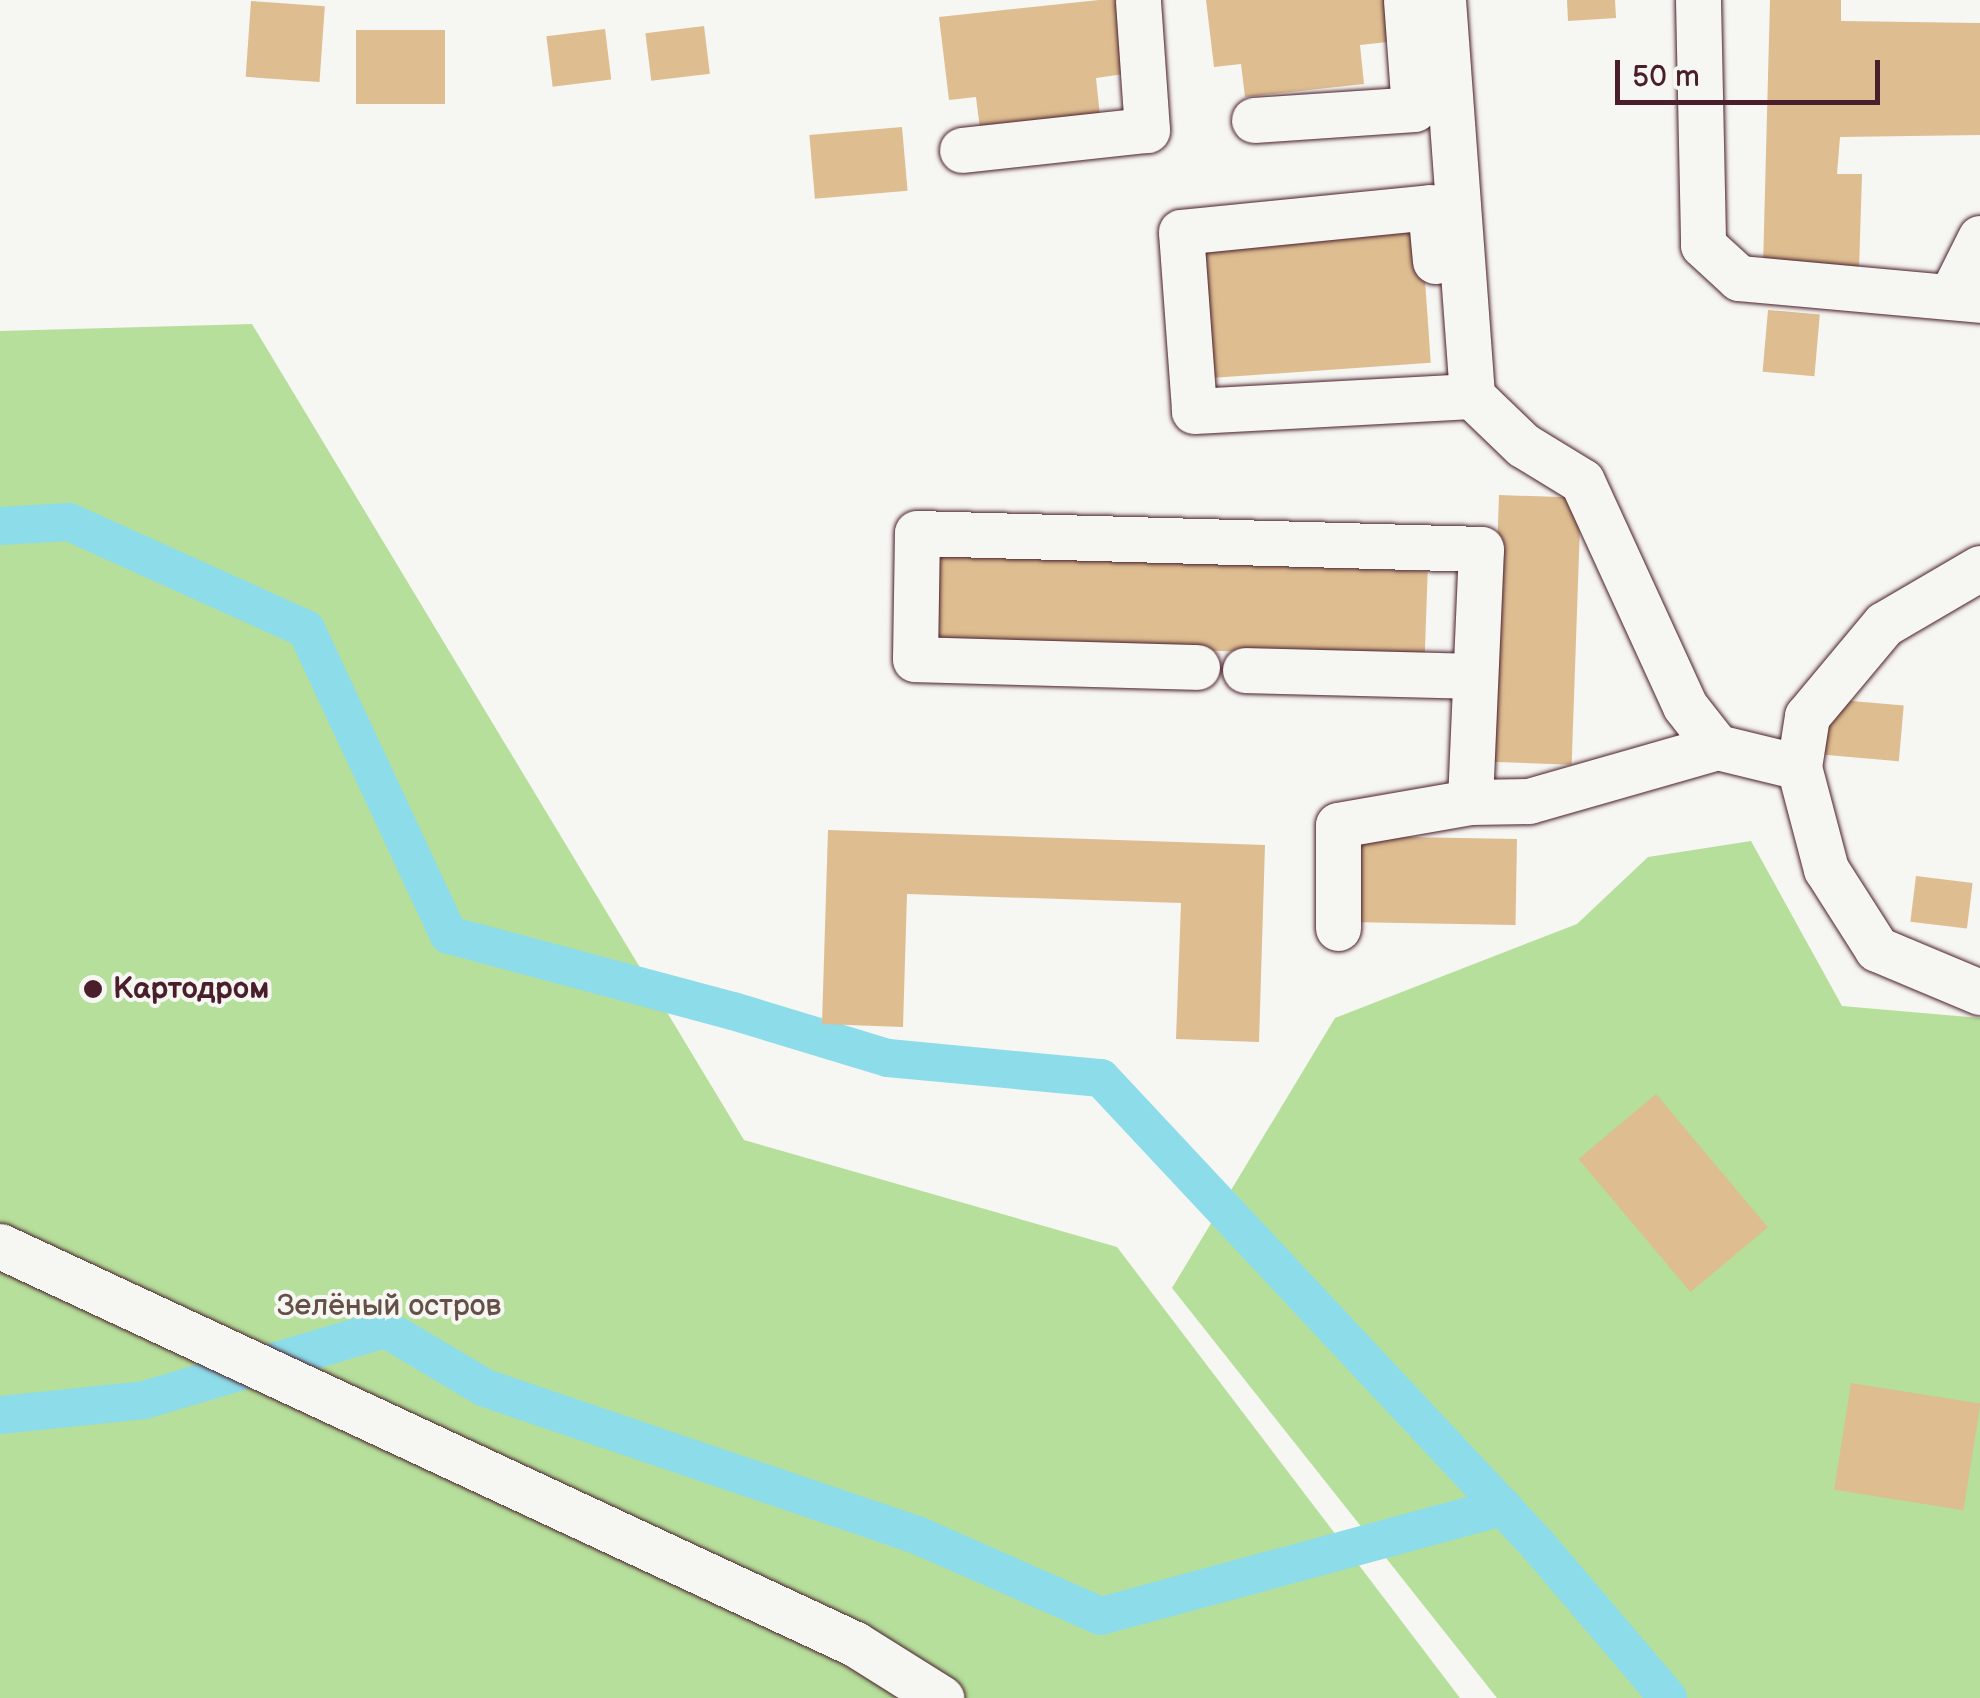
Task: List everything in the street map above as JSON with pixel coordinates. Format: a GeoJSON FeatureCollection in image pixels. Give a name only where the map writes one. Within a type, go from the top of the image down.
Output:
{"type":"FeatureCollection","features":[{"type":"Feature","properties":{"kind":"street"},"geometry":{"type":"LineString","coordinates":[[962,150],[1147,130],[1138,0]]}},
{"type":"Feature","properties":{"kind":"street"},"geometry":{"type":"LineString","coordinates":[[1254,120],[1414,109],[1406,0]]}},
{"type":"Feature","properties":{"kind":"street"},"geometry":{"type":"LineString","coordinates":[[1442,0],[1459,397]]}},
{"type":"Feature","properties":{"kind":"street"},"geometry":{"type":"LineString","coordinates":[[1698,0],[1703,245],[1739,278],[1966,298],[1980,238]]}},
{"type":"Feature","properties":{"kind":"street"},"geometry":{"type":"LineString","coordinates":[[1459,397],[1430,207],[1181,232],[1194,411],[1459,397],[1582,481],[1685,706],[1717,748]]}},
{"type":"Feature","properties":{"kind":"street"},"geometry":{"type":"LineString","coordinates":[[1197,667],[915,658],[917,534],[1481,549],[1470,802]]}},
{"type":"Feature","properties":{"kind":"street"},"geometry":{"type":"LineString","coordinates":[[1980,568],[1884,624],[1807,716],[1799,767],[1826,869],[1876,949],[1980,992]]}},
{"type":"Feature","properties":{"kind":"street"},"geometry":{"type":"LineString","coordinates":[[1245,670],[1475,676]]}},
{"type":"Feature","properties":{"kind":"street"},"geometry":{"type":"LineString","coordinates":[[1338,928],[1338,825],[1470,802],[1529,801],[1717,748],[1799,767]]}},
{"type":"Feature","properties":{"kind":"street"},"geometry":{"type":"LineString","coordinates":[[0,1246],[855,1644],[941,1698]]}},
{"type":"Feature","properties":{"kind":"green space","name":"Зелёный остров"},"geometry":{"type":"Polygon","coordinates":[[[252,324],[744,1140],[1117,1247],[1460,1698],[0,1698],[0,331],[252,324]]]}},
{"type":"Feature","properties":{"kind":"green space"},"geometry":{"type":"Polygon","coordinates":[[[1751,841],[1842,1006],[1980,1018],[1980,1698],[1497,1698],[1172,1288],[1335,1018],[1577,924],[1648,857],[1751,841]]]}},
{"type":"Feature","properties":{"kind":"building"},"geometry":{"type":"Polygon","coordinates":[[[1124,0],[1131,73],[1096,78],[1100,116],[980,129],[976,97],[949,100],[939,17],[1124,0]]]}},
{"type":"Feature","properties":{"kind":"building"},"geometry":{"type":"Polygon","coordinates":[[[1206,0],[1392,0],[1396,41],[1360,45],[1364,84],[1245,97],[1241,64],[1214,67],[1206,0]]]}},
{"type":"Feature","properties":{"kind":"building"},"geometry":{"type":"Polygon","coordinates":[[[1567,0],[1615,0],[1616,18],[1568,21],[1567,0]]]}},
{"type":"Feature","properties":{"kind":"building"},"geometry":{"type":"Polygon","coordinates":[[[1770,0],[1841,0],[1841,21],[1980,23],[1980,135],[1840,137],[1837,174],[1862,174],[1859,270],[1763,267],[1770,0]]]}},
{"type":"Feature","properties":{"kind":"building"},"geometry":{"type":"Polygon","coordinates":[[[251,1],[325,6],[320,82],[246,77],[251,1]]]}},
{"type":"Feature","properties":{"kind":"building"},"geometry":{"type":"Polygon","coordinates":[[[704,26],[710,74],[651,81],[645,33],[704,26]]]}},
{"type":"Feature","properties":{"kind":"building"},"geometry":{"type":"Polygon","coordinates":[[[605,29],[611,80],[553,87],[546,36],[605,29]]]}},
{"type":"Feature","properties":{"kind":"building"},"geometry":{"type":"Polygon","coordinates":[[[356,30],[445,30],[445,104],[356,104],[356,30]]]}},
{"type":"Feature","properties":{"kind":"building"},"geometry":{"type":"Polygon","coordinates":[[[902,127],[908,191],[815,199],[809,135],[902,127]]]}},
{"type":"Feature","properties":{"kind":"building"},"geometry":{"type":"Polygon","coordinates":[[[1421,223],[1431,363],[1207,378],[1198,239],[1421,223]]]}},
{"type":"Feature","properties":{"kind":"building"},"geometry":{"type":"Polygon","coordinates":[[[1768,310],[1820,315],[1814,376],[1763,372],[1768,310]]]}},
{"type":"Feature","properties":{"kind":"building"},"geometry":{"type":"Polygon","coordinates":[[[1499,495],[1581,498],[1572,765],[1490,762],[1499,495]]]}},
{"type":"Feature","properties":{"kind":"building"},"geometry":{"type":"Polygon","coordinates":[[[934,554],[1428,571],[1425,658],[931,641],[934,554]]]}},
{"type":"Feature","properties":{"kind":"building"},"geometry":{"type":"Polygon","coordinates":[[[1829,699],[1904,706],[1899,761],[1824,755],[1829,699]]]}},
{"type":"Feature","properties":{"kind":"building"},"geometry":{"type":"Polygon","coordinates":[[[828,830],[1265,845],[1259,1042],[1176,1039],[1181,903],[907,894],[903,1027],[822,1024],[828,830]]]}},
{"type":"Feature","properties":{"kind":"building"},"geometry":{"type":"Polygon","coordinates":[[[1348,836],[1517,839],[1515,925],[1346,922],[1348,836]]]}},
{"type":"Feature","properties":{"kind":"building"},"geometry":{"type":"Polygon","coordinates":[[[1916,876],[1973,883],[1967,929],[1910,922],[1916,876]]]}},
{"type":"Feature","properties":{"kind":"building"},"geometry":{"type":"Polygon","coordinates":[[[1656,1094],[1768,1227],[1690,1292],[1579,1159],[1656,1094]]]}},
{"type":"Feature","properties":{"kind":"building"},"geometry":{"type":"Polygon","coordinates":[[[1851,1383],[1980,1403],[1963,1510],[1834,1490],[1851,1383]]]}},
{"type":"Feature","properties":{"kind":"waterway"},"geometry":{"type":"LineString","coordinates":[[0,526],[69,522],[306,629],[449,935],[733,1011],[888,1058],[1101,1078],[1538,1545],[1668,1698]]}},
{"type":"Feature","properties":{"kind":"waterway"},"geometry":{"type":"LineString","coordinates":[[0,1415],[144,1400],[386,1329],[485,1388],[917,1535],[1101,1616],[1503,1507]]}},
{"type":"Feature","properties":{"kind":"place","name":"Картодром"},"geometry":{"type":"Point","coordinates":[93,989]}}]}
